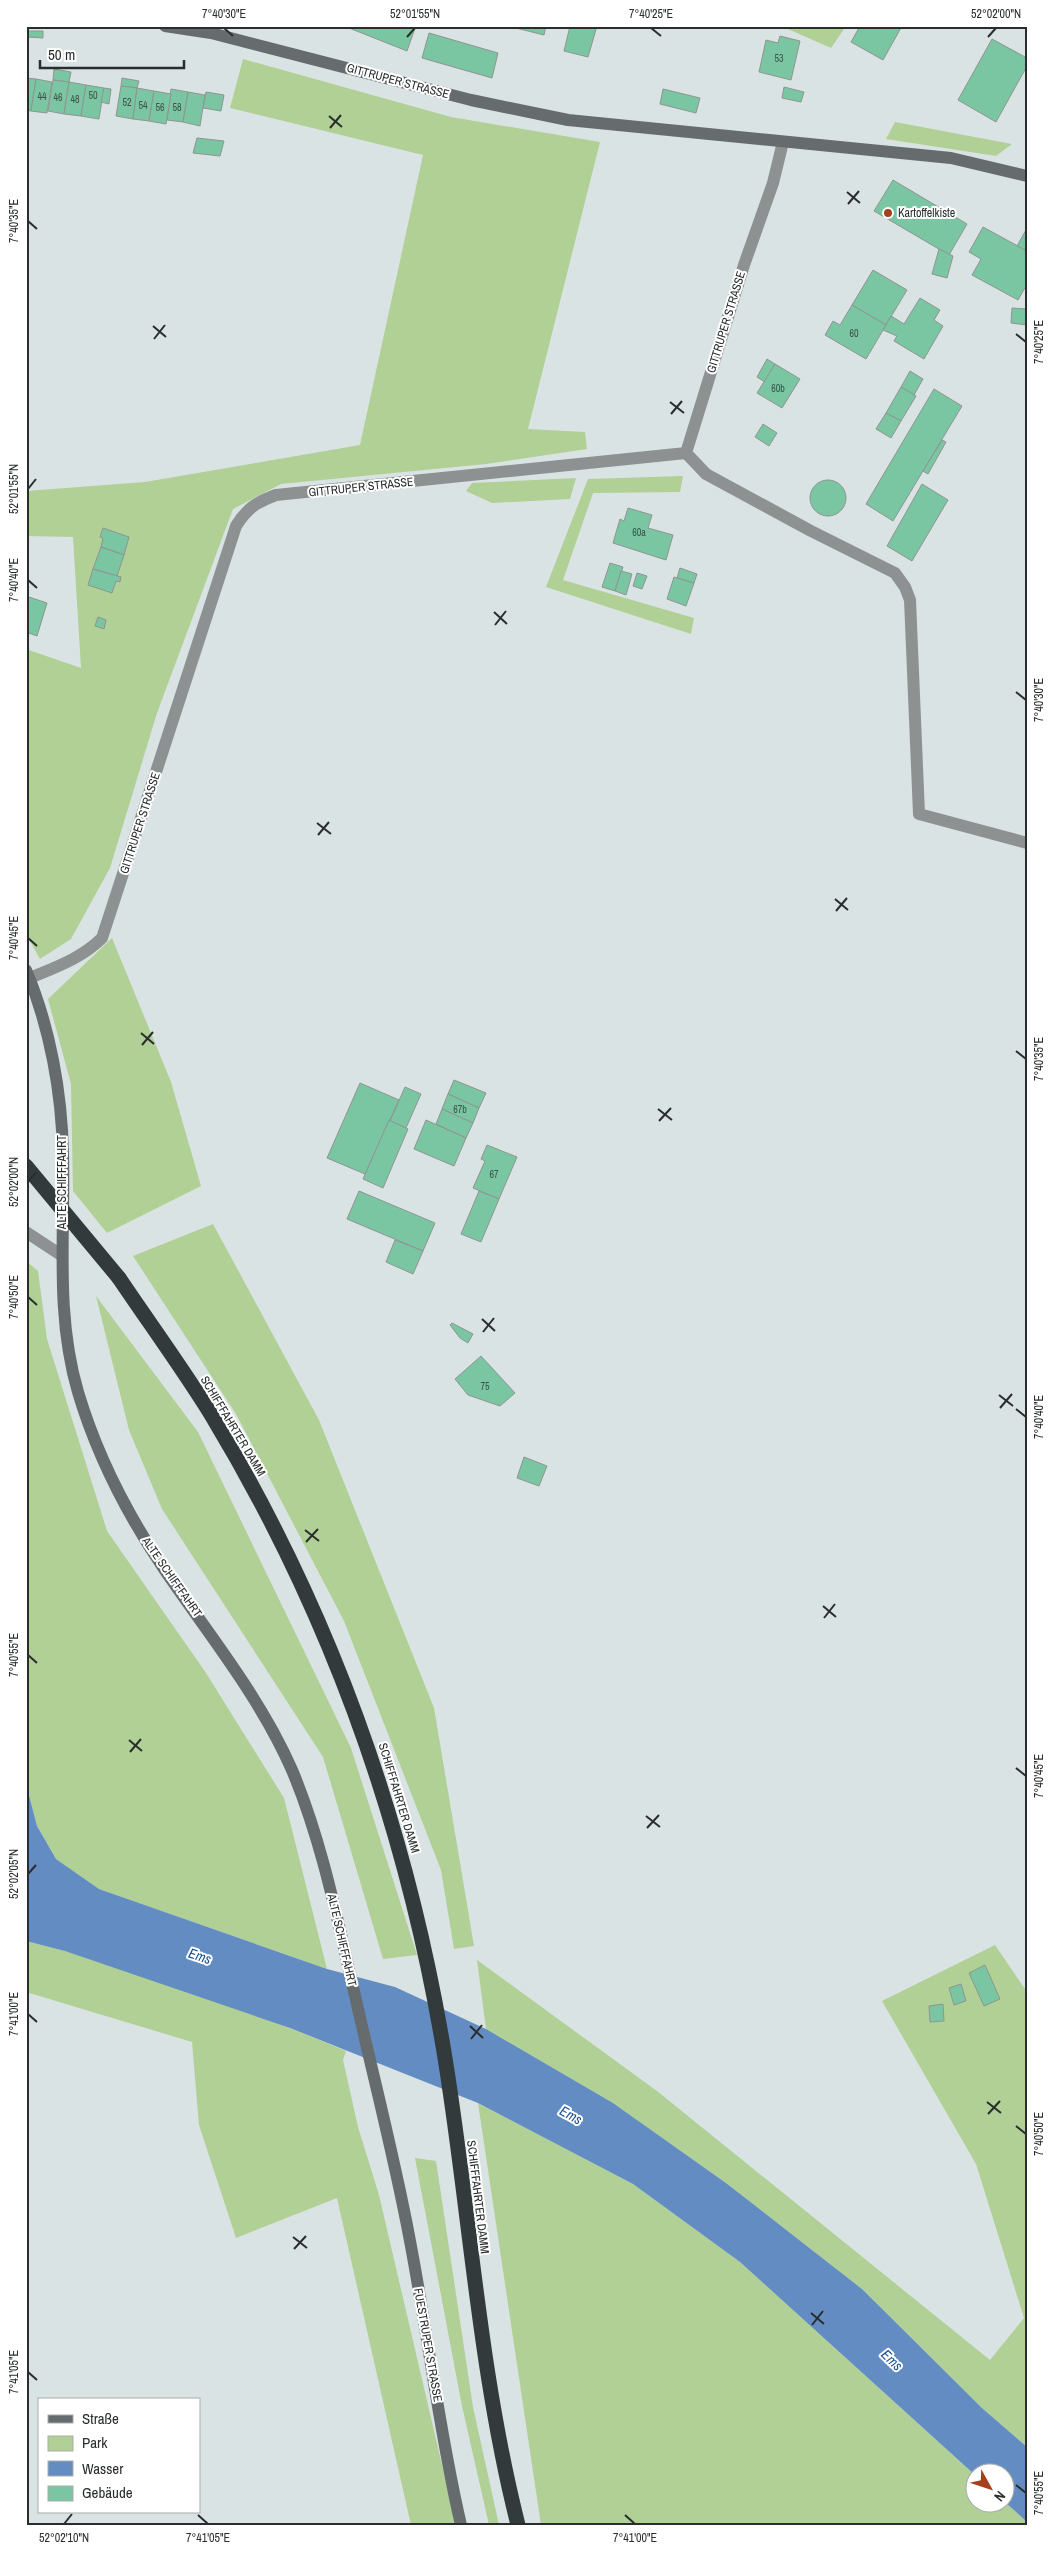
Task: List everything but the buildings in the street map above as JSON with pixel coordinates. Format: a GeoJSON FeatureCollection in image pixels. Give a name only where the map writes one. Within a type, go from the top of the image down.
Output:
{"type":"FeatureCollection","features":[{"type":"Feature","properties":{"kind":"highway","name":"SCHIFFFAHRTER DAMM"},"geometry":{"type":"LineString","coordinates":[[26,1166],[119,1278],[211,1415],[281,1541],[330,1646],[384,1796],[406,1873],[422,1943],[445,2056],[492,2401],[518,2525]]}},
{"type":"Feature","properties":{"kind":"street","name":"GITTRUPER STRASSE"},"geometry":{"type":"LineString","coordinates":[[165,26],[194,28],[471,100],[568,120],[950,158],[1027,176]]}},
{"type":"Feature","properties":{"kind":"street","name":"GITTRUPER STRASSE"},"geometry":{"type":"LineString","coordinates":[[28,974],[75,959],[90,950],[102,938],[236,526],[246,510],[258,502],[276,495],[686,453],[744,265],[773,183],[783,142]]}},
{"type":"Feature","properties":{"kind":"street"},"geometry":{"type":"LineString","coordinates":[[686,453],[706,474],[895,573],[905,587],[910,600],[920,814],[1027,843]]}},
{"type":"Feature","properties":{"kind":"street","name":"ALTE SCHIFFFAHRT"},"geometry":{"type":"LineString","coordinates":[[28,974],[44,1023],[61,1114],[63,1156],[61,1255],[63,1310],[68,1350],[76,1386],[94,1440],[111,1479],[136,1525],[165,1570],[218,1642],[257,1703],[291,1768],[308,1814],[333,1899],[394,2165]]}},
{"type":"Feature","properties":{"kind":"street"},"geometry":{"type":"LineString","coordinates":[[26,1232],[61,1255]]}},
{"type":"Feature","properties":{"kind":"street","name":"FUESTRUPER STRASSE"},"geometry":{"type":"LineString","coordinates":[[394,2165],[410,2240],[461,2525]]}},
{"type":"Feature","properties":{"kind":"green space"},"geometry":{"type":"Polygon","coordinates":[[[781,26],[846,26],[831,48],[781,26]]]}},
{"type":"Feature","properties":{"kind":"green space"},"geometry":{"type":"Polygon","coordinates":[[[243,59],[451,117],[600,142],[528,429],[585,432],[587,449],[486,464],[281,484],[233,509],[157,713],[110,868],[71,939],[40,959],[26,934],[26,649],[81,668],[73,537],[26,536],[26,491],[145,482],[360,445],[423,155],[230,108],[243,59]]]}},
{"type":"Feature","properties":{"kind":"green space"},"geometry":{"type":"Polygon","coordinates":[[[895,122],[1012,144],[996,156],[886,139],[895,122]]]}},
{"type":"Feature","properties":{"kind":"green space"},"geometry":{"type":"Polygon","coordinates":[[[683,476],[680,492],[593,493],[563,580],[694,618],[691,634],[546,587],[588,479],[683,476]]]}},
{"type":"Feature","properties":{"kind":"green space"},"geometry":{"type":"Polygon","coordinates":[[[576,478],[570,499],[492,503],[466,491],[472,483],[576,478]]]}},
{"type":"Feature","properties":{"kind":"green space"},"geometry":{"type":"Polygon","coordinates":[[[112,938],[171,1082],[201,1186],[107,1233],[73,1191],[71,1084],[48,999],[112,938]]]}},
{"type":"Feature","properties":{"kind":"green space"},"geometry":{"type":"Polygon","coordinates":[[[213,1224],[319,1420],[434,1708],[474,1946],[454,1949],[441,1870],[344,1621],[236,1414],[133,1256],[213,1224]]]}},
{"type":"Feature","properties":{"kind":"green space"},"geometry":{"type":"Polygon","coordinates":[[[26,1261],[38,1271],[47,1339],[107,1531],[206,1673],[284,1798],[327,1969],[99,1889],[56,1859],[37,1826],[26,1784],[26,1261]]]}},
{"type":"Feature","properties":{"kind":"green space"},"geometry":{"type":"Polygon","coordinates":[[[96,1296],[198,1432],[351,1748],[417,1955],[383,1959],[323,1757],[162,1509],[129,1430],[96,1296]]]}},
{"type":"Feature","properties":{"kind":"green space"},"geometry":{"type":"Polygon","coordinates":[[[26,1941],[67,1951],[148,1976],[268,2019],[346,2051],[343,2060],[358,2127],[379,2195],[456,2525],[411,2525],[337,2198],[236,2238],[199,2125],[192,2042],[26,1992],[26,1941]]]}},
{"type":"Feature","properties":{"kind":"green space"},"geometry":{"type":"Polygon","coordinates":[[[995,1945],[1027,1992],[1027,2447],[982,2408],[862,2289],[726,2183],[613,2103],[486,2029],[477,1960],[657,2091],[990,2360],[1024,2318],[976,2164],[882,2001],[995,1945]]]}},
{"type":"Feature","properties":{"kind":"green space"},"geometry":{"type":"Polygon","coordinates":[[[478,2103],[633,2184],[740,2262],[966,2467],[966,2514],[1016,2514],[1016,2512],[1027,2522],[1027,2525],[541,2525],[478,2103]]]}},
{"type":"Feature","properties":{"kind":"green space"},"geometry":{"type":"Polygon","coordinates":[[[415,2158],[436,2161],[473,2407],[499,2525],[489,2525],[462,2406],[415,2158]]]}},
{"type":"Feature","properties":{"kind":"water","name":"Ems"},"geometry":{"type":"Polygon","coordinates":[[[26,1784],[37,1826],[56,1859],[99,1889],[327,1969],[395,1987],[486,2029],[613,2103],[726,2183],[862,2289],[982,2408],[1027,2447],[1027,2522],[1016,2512],[1016,2464],[966,2464],[966,2467],[740,2262],[633,2184],[478,2103],[290,2028],[65,1951],[26,1941],[26,1784]]]}},
{"type":"Feature","properties":{"kind":"place","name":"Kartoffelkiste"},"geometry":{"type":"Point","coordinates":[888,213]}}]}
